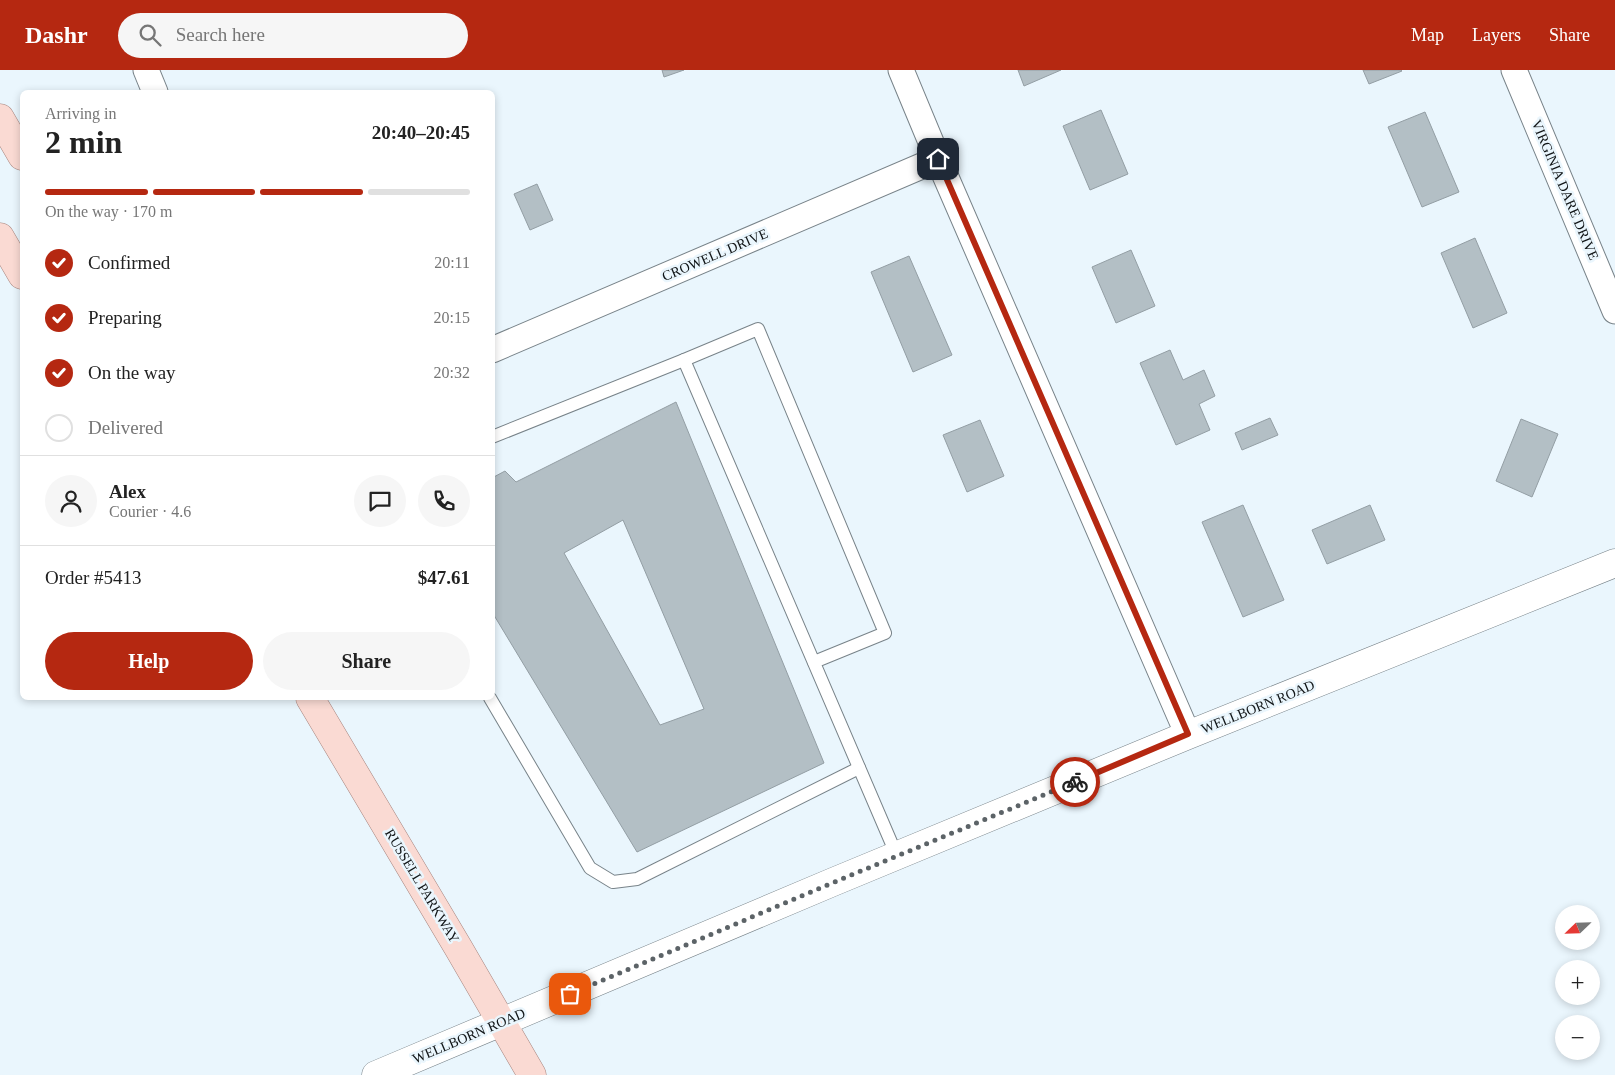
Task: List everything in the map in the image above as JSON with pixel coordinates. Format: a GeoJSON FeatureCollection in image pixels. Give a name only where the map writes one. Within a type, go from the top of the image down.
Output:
{"type":"FeatureCollection","features":[{"type":"Feature","properties":{"kind":"main road"},"geometry":{"type":"LineString","coordinates":[[0,118],[20,153]]}},
{"type":"Feature","properties":{"kind":"main road"},"geometry":{"type":"LineString","coordinates":[[0,237],[20,272]]}},
{"type":"Feature","properties":{"kind":"main road","name":"RUSSELL PARKWAY"},"geometry":{"type":"LineString","coordinates":[[311,700],[532,1075]]}},
{"type":"Feature","properties":{"kind":"street"},"geometry":{"type":"LineString","coordinates":[[146,70],[154,90]]}},
{"type":"Feature","properties":{"kind":"street"},"geometry":{"type":"LineString","coordinates":[[902,70],[938,159],[1188,734]]}},
{"type":"Feature","properties":{"kind":"street","name":"VIRGINIA DARE DRIVE"},"geometry":{"type":"LineString","coordinates":[[1514,70],[1615,311]]}},
{"type":"Feature","properties":{"kind":"street","name":"CROWELL DRIVE"},"geometry":{"type":"LineString","coordinates":[[495,349],[938,159]]}},
{"type":"Feature","properties":{"kind":"street","name":"WELLBORN ROAD"},"geometry":{"type":"LineString","coordinates":[[376,1075],[1188,734],[1615,563]]}},
{"type":"Feature","properties":{"kind":"lane"},"geometry":{"type":"LineString","coordinates":[[495,437],[758,329],[885,632],[814,662]]}},
{"type":"Feature","properties":{"kind":"lane"},"geometry":{"type":"LineString","coordinates":[[684,360],[896,856]]}},
{"type":"Feature","properties":{"kind":"lane"},"geometry":{"type":"LineString","coordinates":[[491,700],[590,868],[612,882],[637,879],[859,768]]}},
{"type":"Feature","properties":{"kind":"building"},"geometry":{"type":"Polygon","coordinates":[[[662,70],[684,70],[664,77],[662,70]]]}},
{"type":"Feature","properties":{"kind":"building"},"geometry":{"type":"Polygon","coordinates":[[[1018,70],[1061,70],[1024,86],[1018,70]]]}},
{"type":"Feature","properties":{"kind":"building"},"geometry":{"type":"Polygon","coordinates":[[[1363,70],[1401,70],[1402,71],[1369,84],[1363,70]]]}},
{"type":"Feature","properties":{"kind":"building"},"geometry":{"type":"Polygon","coordinates":[[[1101,110],[1128,174],[1090,190],[1063,126],[1101,110]]]}},
{"type":"Feature","properties":{"kind":"building"},"geometry":{"type":"Polygon","coordinates":[[[1425,112],[1459,192],[1422,207],[1388,127],[1425,112]]]}},
{"type":"Feature","properties":{"kind":"building"},"geometry":{"type":"Polygon","coordinates":[[[537,184],[553,220],[530,230],[514,194],[537,184]]]}},
{"type":"Feature","properties":{"kind":"building"},"geometry":{"type":"Polygon","coordinates":[[[1475,238],[1507,313],[1473,328],[1441,253],[1475,238]]]}},
{"type":"Feature","properties":{"kind":"building"},"geometry":{"type":"Polygon","coordinates":[[[1131,250],[1155,306],[1116,323],[1092,267],[1131,250]]]}},
{"type":"Feature","properties":{"kind":"building"},"geometry":{"type":"Polygon","coordinates":[[[909,256],[952,355],[913,372],[871,272],[909,256]]]}},
{"type":"Feature","properties":{"kind":"building"},"geometry":{"type":"Polygon","coordinates":[[[1170,350],[1183,380],[1204,370],[1215,396],[1199,404],[1210,430],[1176,445],[1140,363],[1170,350]]]}},
{"type":"Feature","properties":{"kind":"building"},"geometry":{"type":"Polygon","coordinates":[[[676,402],[824,763],[637,852],[495,617],[495,476],[505,471],[516,482],[676,402]],[[623,520],[564,553],[660,725],[704,709],[623,520]]]}},
{"type":"Feature","properties":{"kind":"building"},"geometry":{"type":"Polygon","coordinates":[[[1270,418],[1278,435],[1242,450],[1235,433],[1270,418]]]}},
{"type":"Feature","properties":{"kind":"building"},"geometry":{"type":"Polygon","coordinates":[[[1521,419],[1558,434],[1532,497],[1496,481],[1521,419]]]}},
{"type":"Feature","properties":{"kind":"building"},"geometry":{"type":"Polygon","coordinates":[[[980,420],[1004,476],[967,492],[943,435],[980,420]]]}},
{"type":"Feature","properties":{"kind":"building"},"geometry":{"type":"Polygon","coordinates":[[[1243,505],[1284,600],[1243,617],[1202,522],[1243,505]]]}},
{"type":"Feature","properties":{"kind":"building"},"geometry":{"type":"Polygon","coordinates":[[[1370,505],[1385,540],[1327,564],[1312,530],[1370,505]]]}},
{"type":"Feature","properties":{"kind":"way so far"},"geometry":{"type":"LineString","coordinates":[[570,994],[1075,782]]}},
{"type":"Feature","properties":{"kind":"route"},"geometry":{"type":"LineString","coordinates":[[938,159],[1188,734],[1075,782]]}}]}
